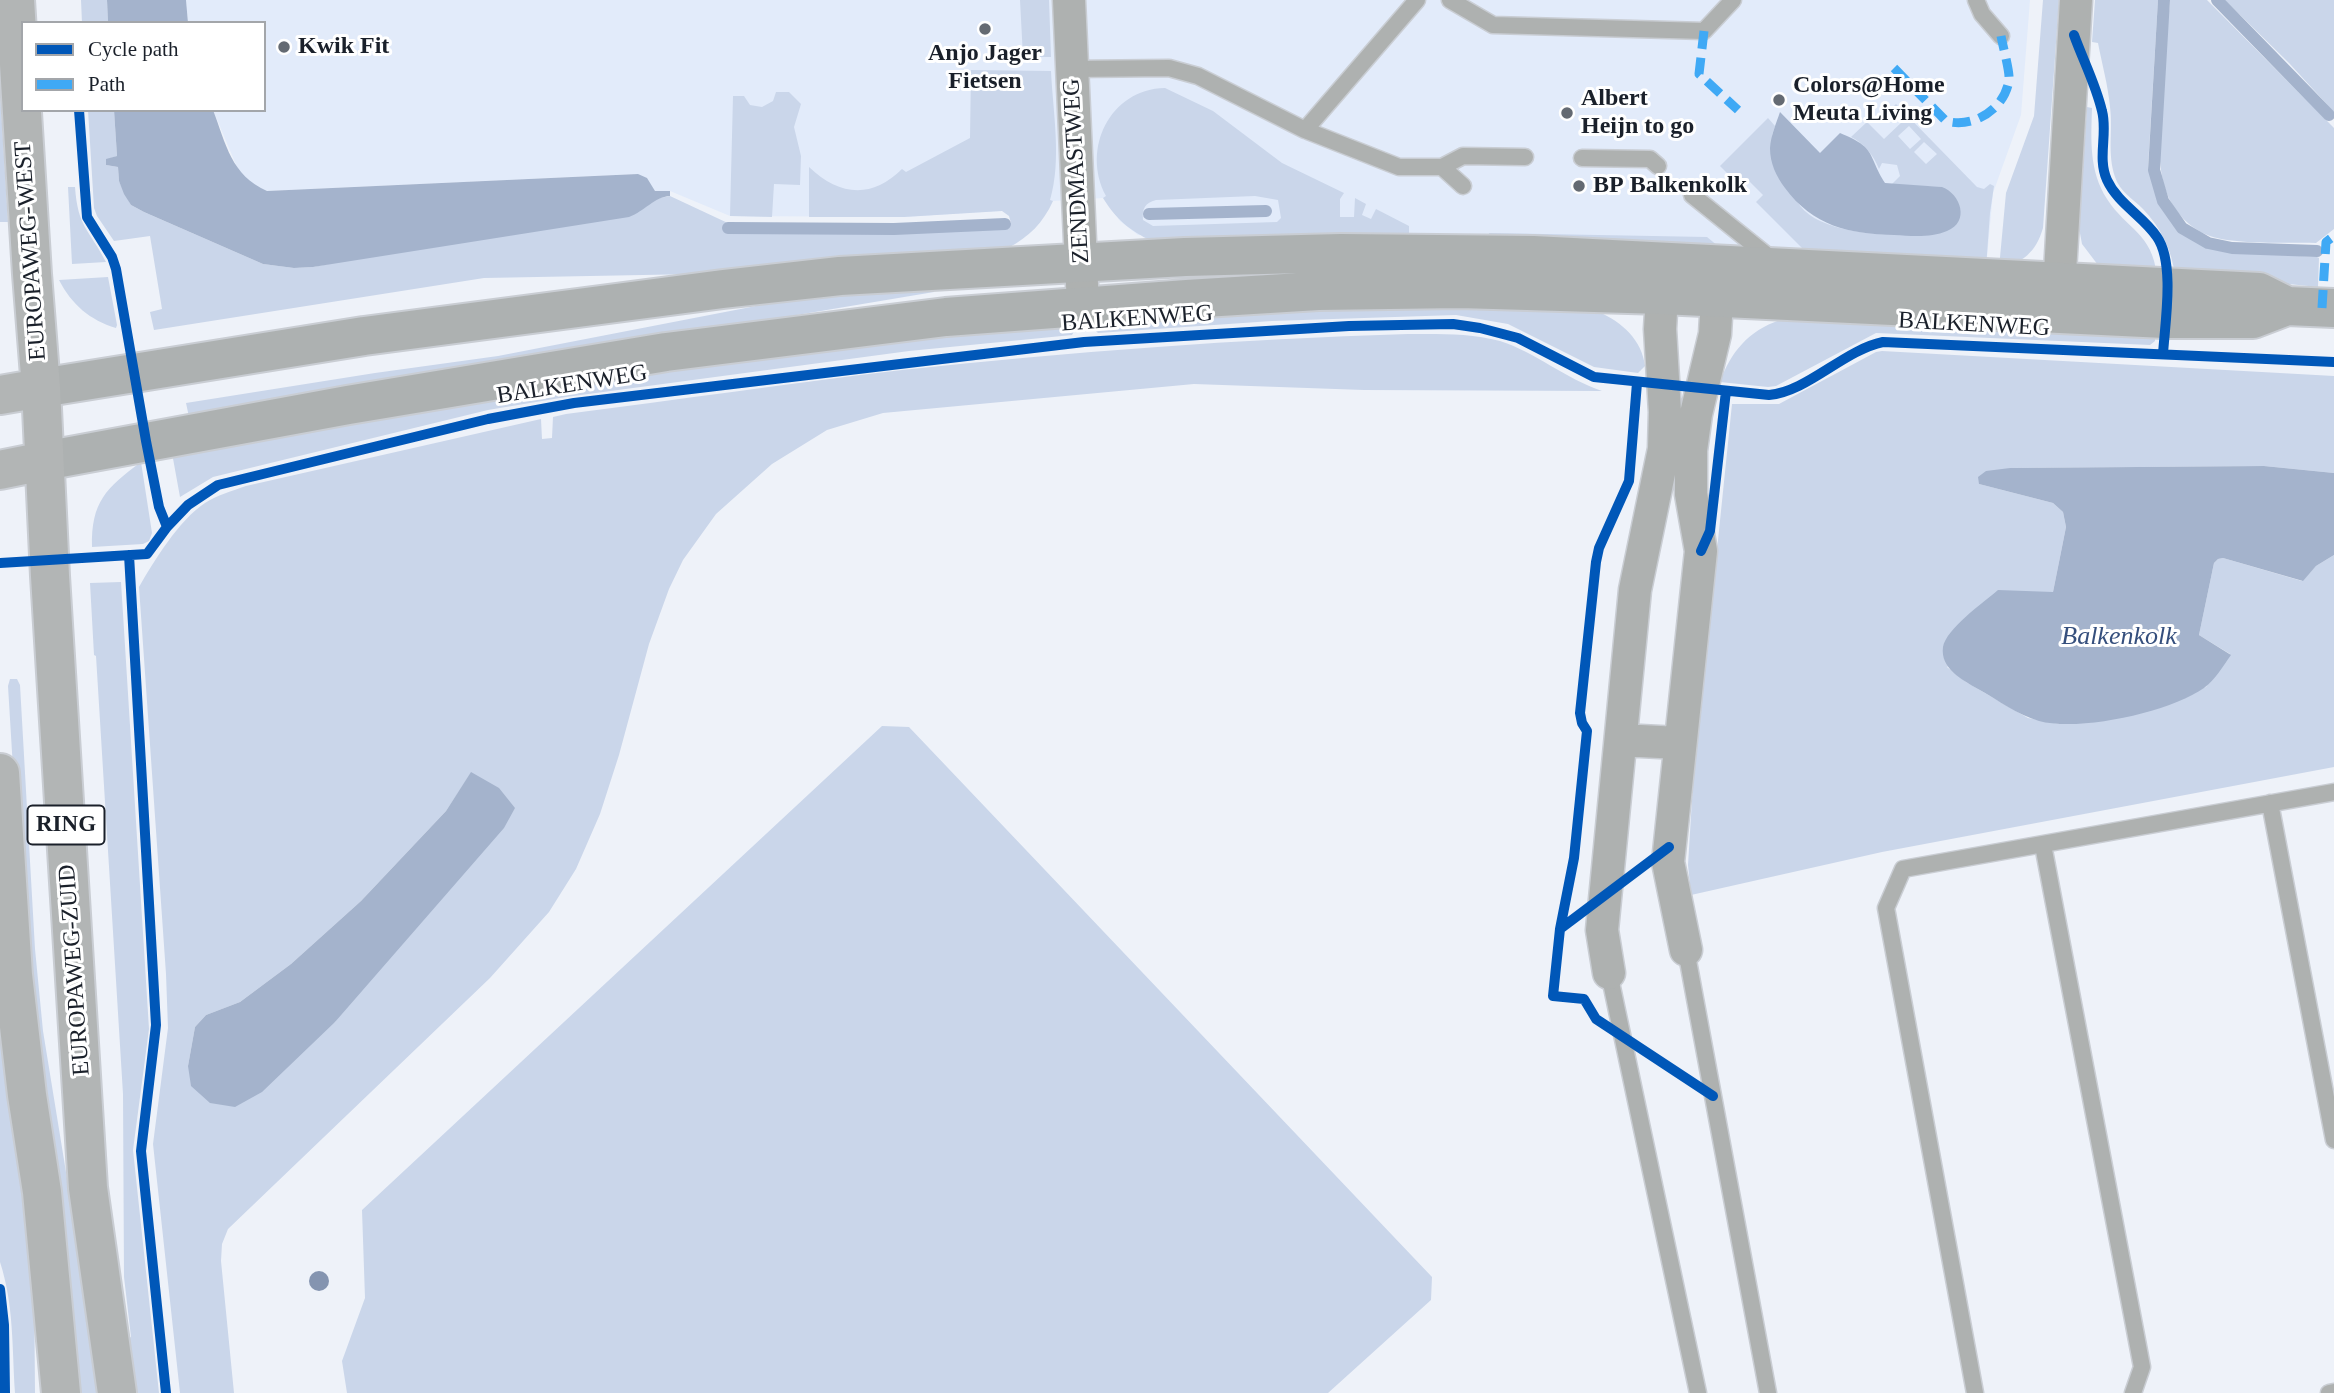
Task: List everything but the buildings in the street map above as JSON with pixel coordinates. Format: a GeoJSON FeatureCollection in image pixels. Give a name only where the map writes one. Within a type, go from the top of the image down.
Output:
{"type":"FeatureCollection","features":[{"type":"Feature","properties":{"kind":"main road","name":"EUROPAWEG-WEST"},"geometry":{"type":"LineString","coordinates":[[15,0],[21,97]]}},
{"type":"Feature","properties":{"kind":"main road","name":"EUROPAWEG-WEST"},"geometry":{"type":"LineString","coordinates":[[22,112],[44,461]]}},
{"type":"Feature","properties":{"kind":"main road","name":"BALKENWEG"},"geometry":{"type":"LineString","coordinates":[[0,395],[364,336],[723,289],[840,276],[1082,262],[1341,253],[1533,255],[1692,263],[1781,284],[2058,299],[2253,319],[2287,306],[2334,308]]}},
{"type":"Feature","properties":{"kind":"main road","name":"BALKENWEG"},"geometry":{"type":"LineString","coordinates":[[0,470],[348,405],[666,352],[946,317],[1318,291],[1460,289],[1717,299],[1781,284]]}},
{"type":"Feature","properties":{"kind":"main road","name":"EUROPAWEG-ZUID"},"geometry":{"type":"LineString","coordinates":[[44,461],[88,1188],[117,1393]]}},
{"type":"Feature","properties":{"kind":"main road","name":"RING"},"geometry":{"type":"LineString","coordinates":[[0,774],[13,975],[43,1205],[61,1393]]}},
{"type":"Feature","properties":{"kind":"street","name":"ZENDMASTWEG"},"geometry":{"type":"LineString","coordinates":[[1069,0],[1083,306]]}},
{"type":"Feature","properties":{"kind":"street"},"geometry":{"type":"LineString","coordinates":[[2058,299],[2076,0]]}},
{"type":"Feature","properties":{"kind":"street"},"geometry":{"type":"LineString","coordinates":[[1609,973],[1602,930],[1634,590],[1664,449],[1665,412],[1660,329],[1662,295],[1692,263],[1717,299],[1715,334],[1701,389],[1691,450],[1691,494],[1701,551],[1668,862],[1686,950]]}},
{"type":"Feature","properties":{"kind":"street"},"geometry":{"type":"LineString","coordinates":[[1621,740],[1679,743]]}},
{"type":"Feature","properties":{"kind":"lane"},"geometry":{"type":"LineString","coordinates":[[1305,130],[1417,0]]}},
{"type":"Feature","properties":{"kind":"lane"},"geometry":{"type":"LineString","coordinates":[[1450,0],[1493,25],[1704,31],[1733,0]]}},
{"type":"Feature","properties":{"kind":"lane"},"geometry":{"type":"LineString","coordinates":[[1976,0],[1982,14],[2001,36]]}},
{"type":"Feature","properties":{"kind":"lane"},"geometry":{"type":"LineString","coordinates":[[1073,69],[1169,68],[1198,76],[1305,130],[1399,167],[1442,167],[1463,156],[1498,160],[1525,158]]}},
{"type":"Feature","properties":{"kind":"lane"},"geometry":{"type":"LineString","coordinates":[[1589,160],[1650,159],[1658,166]]}},
{"type":"Feature","properties":{"kind":"lane"},"geometry":{"type":"LineString","coordinates":[[1442,167],[1463,186]]}},
{"type":"Feature","properties":{"kind":"lane"},"geometry":{"type":"LineString","coordinates":[[1692,195],[1711,210],[1781,284]]}},
{"type":"Feature","properties":{"kind":"lane"},"geometry":{"type":"LineString","coordinates":[[1975,1393],[1886,908],[1903,869],[2334,792]]}},
{"type":"Feature","properties":{"kind":"lane"},"geometry":{"type":"LineString","coordinates":[[2270,803],[2334,1140]]}},
{"type":"Feature","properties":{"kind":"lane"},"geometry":{"type":"LineString","coordinates":[[2043,845],[2142,1367],[2133,1393]]}},
{"type":"Feature","properties":{"kind":"lane"},"geometry":{"type":"LineString","coordinates":[[1686,950],[1768,1393]]}},
{"type":"Feature","properties":{"kind":"lane"},"geometry":{"type":"LineString","coordinates":[[1609,973],[1698,1393]]}},
{"type":"Feature","properties":{"kind":"shaded area"},"geometry":{"type":"Polygon","coordinates":[[[81,0],[107,0],[108,21],[82,21],[81,0]]]}},
{"type":"Feature","properties":{"kind":"shaded area"},"geometry":{"type":"Polygon","coordinates":[[[186,0],[2030,0],[2021,115],[1993,193],[1986,268],[1138,235],[1120,221],[1103,198],[1053,201],[1030,209],[904,217],[730,216],[670,191],[655,191],[638,174],[267,191],[251,184],[239,172],[214,112],[266,112],[266,21],[188,21],[186,0]]]}},
{"type":"Feature","properties":{"kind":"shaded area"},"geometry":{"type":"Polygon","coordinates":[[[1020,0],[1049,0],[1051,57],[1023,57],[1020,0]]]}},
{"type":"Feature","properties":{"kind":"shaded area"},"geometry":{"type":"Polygon","coordinates":[[[2043,0],[2059,0],[2043,228],[2037,244],[2027,255],[2015,263],[1999,268],[2006,193],[2034,116],[2043,0]]]}},
{"type":"Feature","properties":{"kind":"shaded area"},"geometry":{"type":"Polygon","coordinates":[[[2095,0],[2158,0],[2148,167],[2159,204],[2175,227],[2194,241],[2227,252],[2317,257],[2318,287],[2175,276],[2168,248],[2160,232],[2143,209],[2123,191],[2115,177],[2111,159],[2108,91],[2098,43],[2092,42],[2095,0]]]}},
{"type":"Feature","properties":{"kind":"shaded area"},"geometry":{"type":"Polygon","coordinates":[[[2170,0],[2207,0],[2334,128],[2334,229],[2316,243],[2221,239],[2203,233],[2189,224],[2173,205],[2161,171],[2159,149],[2160,97],[2170,0]]]}},
{"type":"Feature","properties":{"kind":"shaded area"},"geometry":{"type":"Polygon","coordinates":[[[2225,0],[2334,0],[2334,112],[2289,63],[2225,0]]]}},
{"type":"Feature","properties":{"kind":"shaded area"},"geometry":{"type":"Polygon","coordinates":[[[971,70],[1051,71],[1056,153],[1050,200],[1053,201],[1035,229],[1008,248],[696,274],[484,278],[154,330],[150,312],[162,309],[150,236],[114,241],[97,216],[94,208],[88,112],[114,112],[117,156],[106,160],[106,165],[118,167],[119,181],[131,205],[263,264],[294,268],[313,267],[670,196],[732,225],[1011,223],[1009,216],[1002,211],[904,217],[809,217],[809,167],[832,184],[856,190],[867,189],[891,179],[902,169],[906,172],[970,138],[971,70]]]}},
{"type":"Feature","properties":{"kind":"shaded area"},"geometry":{"type":"Polygon","coordinates":[[[1165,88],[1213,111],[1282,163],[1344,193],[1340,199],[1340,217],[1354,217],[1355,198],[1366,204],[1362,215],[1371,219],[1376,209],[1409,226],[1409,243],[1152,241],[1137,233],[1118,218],[1103,198],[1106,196],[1099,178],[1097,159],[1099,141],[1116,110],[1129,99],[1146,91],[1165,88]],[[1255,196],[1156,200],[1145,207],[1143,220],[1153,226],[1277,222],[1281,218],[1278,200],[1255,196]]]}},
{"type":"Feature","properties":{"kind":"shaded area"},"geometry":{"type":"Polygon","coordinates":[[[0,91],[8,222],[0,222],[0,91]]]}},
{"type":"Feature","properties":{"kind":"shaded area"},"geometry":{"type":"Polygon","coordinates":[[[776,92],[789,92],[801,104],[794,127],[801,156],[800,185],[774,184],[772,217],[730,216],[733,96],[744,96],[750,105],[762,107],[773,101],[776,92]]]}},
{"type":"Feature","properties":{"kind":"shaded area"},"geometry":{"type":"Polygon","coordinates":[[[1896,104],[1977,187],[1984,189],[1990,184],[1994,186],[1986,268],[1804,250],[1756,202],[1763,195],[1747,179],[1740,186],[1720,166],[1768,118],[1775,126],[1772,135],[1790,185],[1797,201],[1807,213],[1822,222],[1860,232],[1935,234],[1942,187],[1891,185],[1900,176],[1897,165],[1882,163],[1879,169],[1868,150],[1851,137],[1867,122],[1884,139],[1903,121],[1892,108],[1896,104]],[[1909,126],[1898,136],[1910,149],[1921,139],[1909,126]],[[1924,142],[1914,152],[1926,164],[1937,154],[1924,142]]]}},
{"type":"Feature","properties":{"kind":"shaded area"},"geometry":{"type":"Polygon","coordinates":[[[2087,107],[2092,108],[2092,155],[2101,188],[2115,209],[2144,240],[2154,261],[2157,276],[2098,265],[2082,244],[2079,228],[2087,107]]]}},
{"type":"Feature","properties":{"kind":"shaded area"},"geometry":{"type":"Polygon","coordinates":[[[68,187],[75,187],[76,201],[85,228],[106,262],[72,264],[68,187]]]}},
{"type":"Feature","properties":{"kind":"shaded area"},"geometry":{"type":"Polygon","coordinates":[[[1489,233],[1707,237],[1718,246],[1489,244],[1489,233]]]}},
{"type":"Feature","properties":{"kind":"shaded area"},"geometry":{"type":"Polygon","coordinates":[[[108,277],[116,328],[98,321],[83,310],[59,280],[108,277]]]}},
{"type":"Feature","properties":{"kind":"shaded area"},"geometry":{"type":"Polygon","coordinates":[[[933,282],[934,292],[189,417],[186,403],[498,356],[854,287],[933,282]]]}},
{"type":"Feature","properties":{"kind":"shaded area"},"geometry":{"type":"Polygon","coordinates":[[[1302,304],[1599,312],[1630,333],[1640,348],[1645,366],[1638,373],[1594,367],[1508,324],[1456,315],[1272,321],[1098,333],[1093,328],[1093,318],[1302,304]]]}},
{"type":"Feature","properties":{"kind":"shaded area"},"geometry":{"type":"Polygon","coordinates":[[[1780,317],[2155,333],[2155,341],[2150,345],[1876,333],[1776,386],[1720,382],[1742,344],[1759,330],[1780,320],[1780,317]]]}},
{"type":"Feature","properties":{"kind":"shaded area"},"geometry":{"type":"Polygon","coordinates":[[[1075,320],[1072,335],[909,351],[488,410],[213,477],[180,497],[172,453],[521,390],[1075,320]]]}},
{"type":"Feature","properties":{"kind":"shaded area"},"geometry":{"type":"Polygon","coordinates":[[[1408,334],[1466,335],[1500,341],[1602,391],[1364,390],[1194,384],[883,413],[827,430],[772,464],[716,514],[683,560],[649,644],[600,814],[576,869],[549,912],[490,978],[228,1229],[222,1244],[221,1261],[234,1393],[180,1393],[153,1144],[168,1028],[139,587],[168,542],[195,510],[214,498],[246,486],[541,419],[542,439],[552,438],[553,417],[566,414],[965,363],[1154,347],[1408,334]],[[471,773],[446,811],[361,901],[291,964],[240,1002],[206,1015],[195,1027],[188,1066],[335,1022],[471,773]]]}},
{"type":"Feature","properties":{"kind":"shaded area"},"geometry":{"type":"Polygon","coordinates":[[[1882,351],[2334,376],[2334,473],[2264,466],[2010,468],[1979,484],[2053,503],[2063,512],[2066,527],[2053,592],[1947,667],[1966,682],[2028,718],[2059,724],[2092,722],[2206,687],[2230,654],[2199,635],[2214,563],[2218,559],[2223,558],[2302,581],[2316,566],[2334,555],[2334,767],[1882,852],[1691,895],[1688,865],[1693,783],[1732,404],[1779,404],[1882,351]]]}},
{"type":"Feature","properties":{"kind":"shaded area"},"geometry":{"type":"Polygon","coordinates":[[[141,462],[152,533],[149,541],[143,544],[92,547],[94,518],[103,497],[118,480],[141,462]]]}},
{"type":"Feature","properties":{"kind":"shaded area"},"geometry":{"type":"Polygon","coordinates":[[[121,582],[149,1029],[133,1150],[159,1393],[134,1393],[129,1338],[124,1277],[123,1094],[90,583],[121,582]]]}},
{"type":"Feature","properties":{"kind":"shaded area"},"geometry":{"type":"Polygon","coordinates":[[[10,679],[17,679],[20,685],[35,949],[43,1031],[102,1393],[81,1393],[68,1263],[22,917],[8,686],[10,679]]]}},
{"type":"Feature","properties":{"kind":"shaded area"},"geometry":{"type":"Polygon","coordinates":[[[882,726],[909,727],[1432,1277],[1431,1300],[1328,1393],[347,1393],[342,1361],[365,1298],[362,1210],[882,726]]]}},
{"type":"Feature","properties":{"kind":"shaded area"},"geometry":{"type":"Polygon","coordinates":[[[0,1011],[34,1276],[35,1393],[15,1393],[10,1310],[0,1262],[0,1011]]]}},
{"type":"Feature","properties":{"kind":"water"},"geometry":{"type":"Polygon","coordinates":[[[107,0],[186,0],[188,21],[108,21],[107,0]]]}},
{"type":"Feature","properties":{"kind":"water"},"geometry":{"type":"Polygon","coordinates":[[[114,112],[214,112],[231,157],[245,176],[267,191],[638,174],[647,178],[655,191],[670,191],[670,196],[659,199],[629,217],[294,268],[263,264],[131,205],[119,181],[118,167],[106,165],[106,159],[117,156],[114,112]]]}},
{"type":"Feature","properties":{"kind":"water"},"geometry":{"type":"Polygon","coordinates":[[[1780,112],[1820,153],[1840,133],[1866,148],[1885,183],[1942,187],[1949,191],[1960,208],[1959,221],[1954,227],[1941,233],[1914,236],[1862,233],[1820,219],[1796,201],[1774,169],[1770,148],[1780,112]]]}},
{"type":"Feature","properties":{"kind":"water","name":"Balkenkolk"},"geometry":{"type":"Polygon","coordinates":[[[2264,466],[2334,473],[2334,555],[2316,566],[2303,581],[2223,558],[2214,563],[2199,635],[2231,655],[2204,688],[2170,705],[2124,718],[2056,724],[2039,721],[2016,711],[1965,682],[1945,661],[1943,647],[1951,632],[1998,590],[2053,592],[2066,527],[2063,512],[2053,503],[1979,484],[1978,477],[1986,471],[2010,468],[2264,466]]]}},
{"type":"Feature","properties":{"kind":"water"},"geometry":{"type":"Polygon","coordinates":[[[471,772],[499,788],[515,808],[504,828],[335,1022],[262,1092],[235,1107],[210,1103],[191,1086],[188,1066],[195,1027],[206,1015],[240,1002],[291,964],[361,901],[446,811],[471,772]]]}},
{"type":"Feature","properties":{"kind":"waterway"},"geometry":{"type":"LineString","coordinates":[[2164,0],[2154,170],[2163,201],[2182,228],[2208,243],[2232,248],[2317,251]]}},
{"type":"Feature","properties":{"kind":"waterway"},"geometry":{"type":"LineString","coordinates":[[2217,0],[2329,115]]}},
{"type":"Feature","properties":{"kind":"waterway"},"geometry":{"type":"LineString","coordinates":[[1149,214],[1266,211]]}},
{"type":"Feature","properties":{"kind":"waterway"},"geometry":{"type":"LineString","coordinates":[[728,228],[894,229],[1005,224]]}},
{"type":"Feature","properties":{"kind":"marked path"},"geometry":{"type":"LineString","coordinates":[[1704,31],[1699,74],[1738,110]]}},
{"type":"Feature","properties":{"kind":"marked path"},"geometry":{"type":"LineString","coordinates":[[1894,68],[1946,121],[1967,122],[1994,108],[2006,90],[2009,76],[2001,36]]}},
{"type":"Feature","properties":{"kind":"marked path"},"geometry":{"type":"LineString","coordinates":[[2322,308],[2326,242],[2334,236]]}},
{"type":"Feature","properties":{"kind":"cycle path"},"geometry":{"type":"LineString","coordinates":[[2074,35],[2104,119],[2103,163],[2107,180],[2117,196],[2151,230],[2163,248],[2168,294],[2163,354]]}},
{"type":"Feature","properties":{"kind":"cycle path"},"geometry":{"type":"LineString","coordinates":[[79,112],[87,217],[112,257],[116,269],[159,507],[167,527]]}},
{"type":"Feature","properties":{"kind":"cycle path"},"geometry":{"type":"LineString","coordinates":[[0,563],[147,554],[188,505],[218,485],[488,419],[574,403],[1084,342],[1349,326],[1453,324],[1518,338],[1594,377],[1769,395],[1797,387],[1854,353],[1883,342],[2334,362]]}},
{"type":"Feature","properties":{"kind":"cycle path"},"geometry":{"type":"LineString","coordinates":[[1637,383],[1629,481],[1599,548],[1596,562],[1580,713],[1587,731],[1574,858],[1560,929],[1669,847]]}},
{"type":"Feature","properties":{"kind":"cycle path"},"geometry":{"type":"LineString","coordinates":[[1701,551],[1710,531],[1726,391]]}},
{"type":"Feature","properties":{"kind":"cycle path"},"geometry":{"type":"LineString","coordinates":[[129,555],[156,1025],[141,1151],[166,1393]]}},
{"type":"Feature","properties":{"kind":"cycle path"},"geometry":{"type":"LineString","coordinates":[[1560,929],[1553,996],[1584,999],[1596,1019],[1713,1096]]}},
{"type":"Feature","properties":{"kind":"cycle path"},"geometry":{"type":"LineString","coordinates":[[0,1289],[4,1325],[5,1393]]}},
{"type":"Feature","properties":{"kind":"place","name":"Anjo Jager Fietsen"},"geometry":{"type":"Point","coordinates":[985,29]}},
{"type":"Feature","properties":{"kind":"place","name":"Kwik Fit"},"geometry":{"type":"Point","coordinates":[284,47]}},
{"type":"Feature","properties":{"kind":"place","name":"Colors@Home Meuta Living"},"geometry":{"type":"Point","coordinates":[1779,100]}},
{"type":"Feature","properties":{"kind":"place","name":"Albert Heijn to go"},"geometry":{"type":"Point","coordinates":[1567,113]}},
{"type":"Feature","properties":{"kind":"place","name":"BP Balkenkolk"},"geometry":{"type":"Point","coordinates":[1579,186]}}]}
